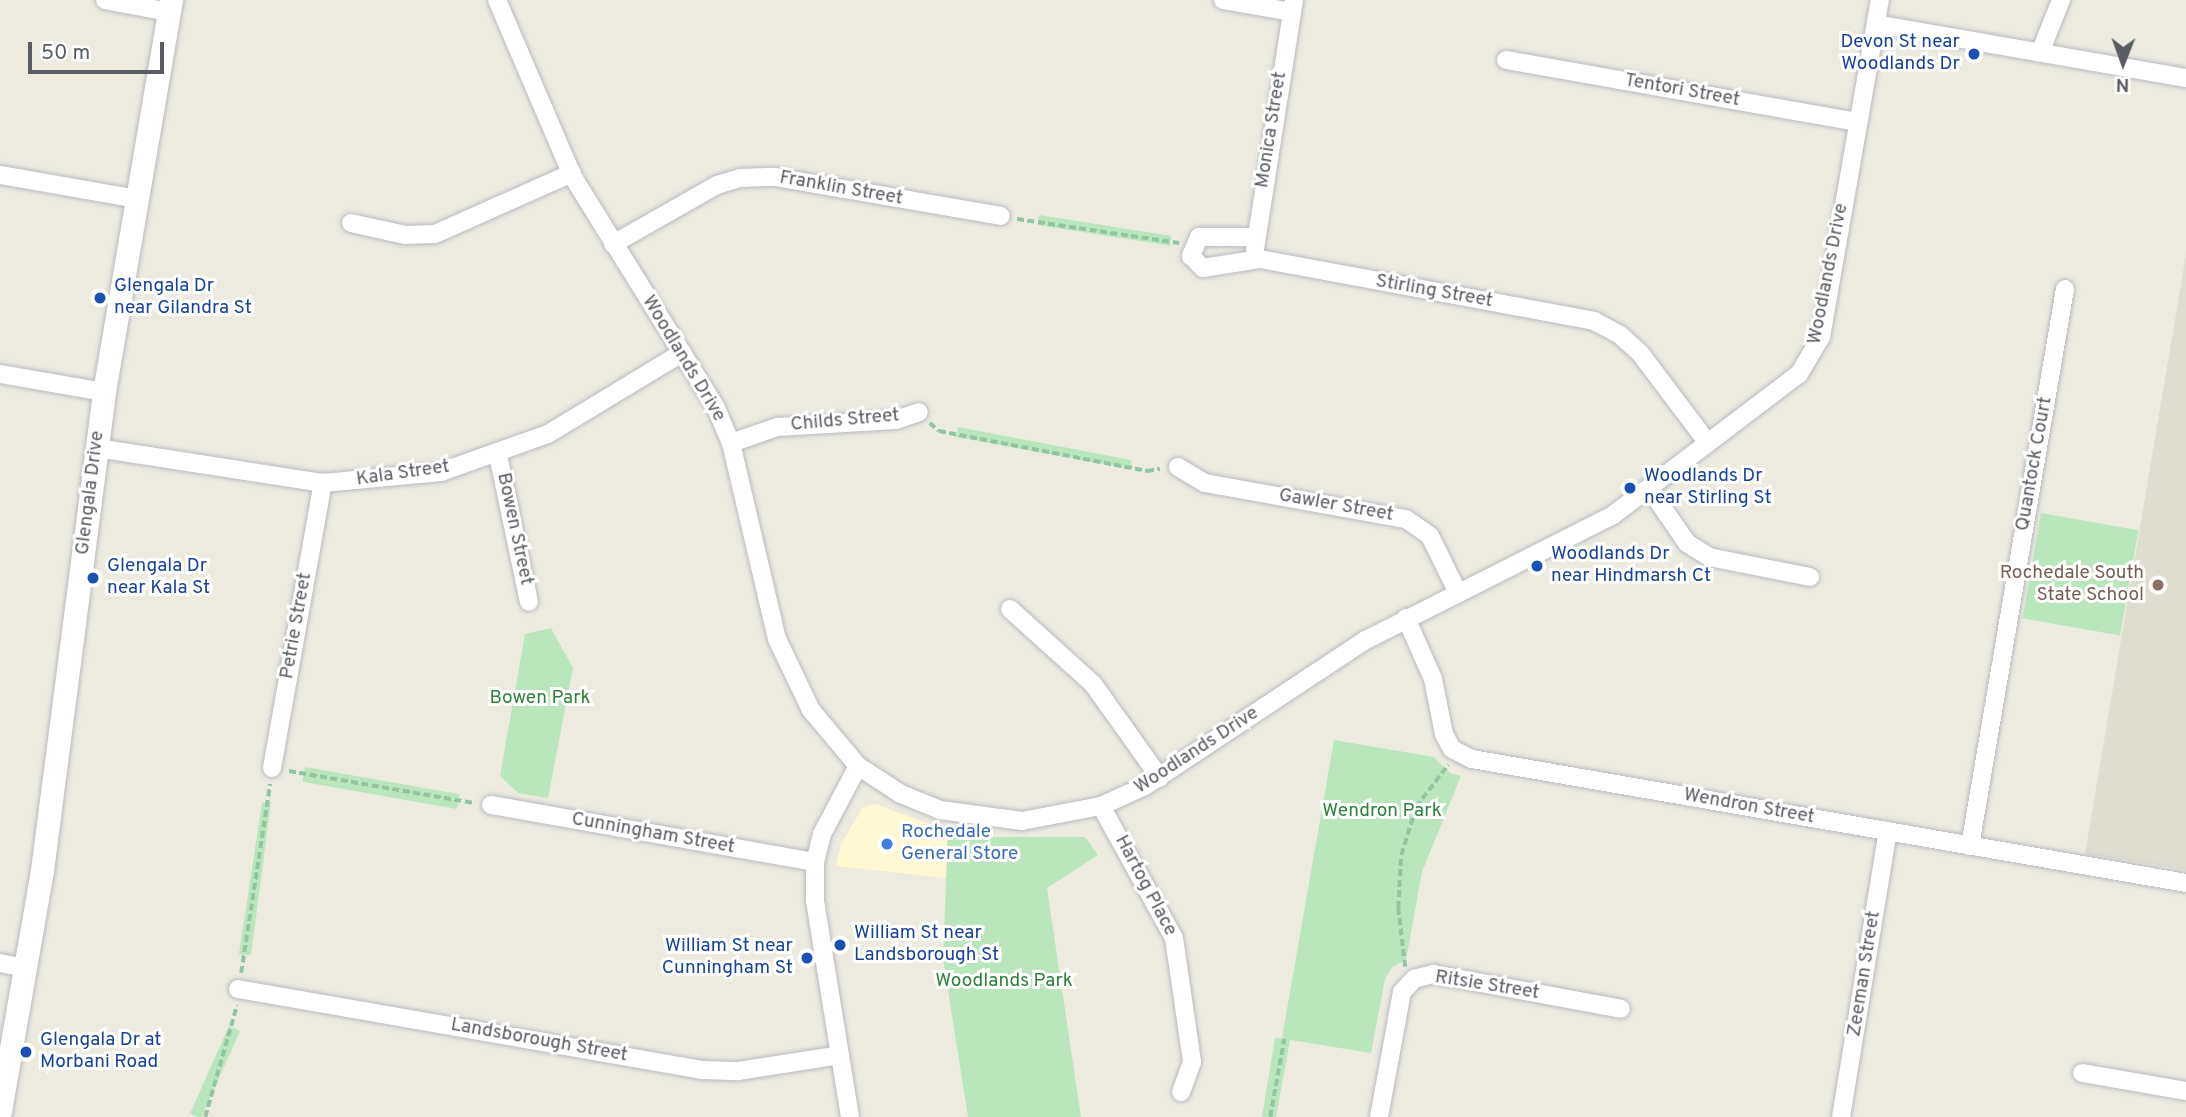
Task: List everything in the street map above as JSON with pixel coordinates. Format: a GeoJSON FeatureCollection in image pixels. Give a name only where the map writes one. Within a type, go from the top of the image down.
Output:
{"type":"FeatureCollection","features":[{"type":"Feature","properties":{"kind":"street"},"geometry":{"type":"LineString","coordinates":[[105,0],[170,6]]}},
{"type":"Feature","properties":{"kind":"street","name":"Woodlands Drive"},"geometry":{"type":"LineString","coordinates":[[498,0],[572,173],[613,244],[716,408],[731,443],[786,665],[827,733],[858,766],[901,794],[940,810],[1022,821],[1101,806],[1160,778],[1366,640],[1406,618],[1583,534],[1649,488],[1799,374],[1812,357],[1821,337],[1880,0]]}},
{"type":"Feature","properties":{"kind":"street"},"geometry":{"type":"LineString","coordinates":[[1223,0],[1293,6]]}},
{"type":"Feature","properties":{"kind":"street"},"geometry":{"type":"LineString","coordinates":[[2040,53],[2061,0]]}},
{"type":"Feature","properties":{"kind":"street","name":"Glengala Drive"},"geometry":{"type":"LineString","coordinates":[[0,1111],[26,968],[104,392],[170,6]]}},
{"type":"Feature","properties":{"kind":"street","name":"Monica Street"},"geometry":{"type":"LineString","coordinates":[[1260,259],[1255,237],[1293,6]]}},
{"type":"Feature","properties":{"kind":"street"},"geometry":{"type":"LineString","coordinates":[[1875,24],[2186,78]]}},
{"type":"Feature","properties":{"kind":"street","name":"Tentori Street"},"geometry":{"type":"LineString","coordinates":[[1506,60],[1858,122]]}},
{"type":"Feature","properties":{"kind":"street"},"geometry":{"type":"LineString","coordinates":[[351,223],[405,235],[435,234],[462,226],[572,173]]}},
{"type":"Feature","properties":{"kind":"street"},"geometry":{"type":"LineString","coordinates":[[0,175],[137,199]]}},
{"type":"Feature","properties":{"kind":"street","name":"Franklin Street"},"geometry":{"type":"LineString","coordinates":[[613,244],[717,185],[740,178],[775,177],[1001,216]]}},
{"type":"Feature","properties":{"kind":"street"},"geometry":{"type":"LineString","coordinates":[[1193,245],[1199,237],[1255,237]]}},
{"type":"Feature","properties":{"kind":"street","name":"Stirling Street"},"geometry":{"type":"LineString","coordinates":[[1193,245],[1192,256],[1203,268],[1260,259],[1594,321],[1640,354],[1707,442]]}},
{"type":"Feature","properties":{"kind":"street","name":"Quantock Court"},"geometry":{"type":"LineString","coordinates":[[1970,845],[2065,289]]}},
{"type":"Feature","properties":{"kind":"street","name":"Kala Street"},"geometry":{"type":"LineString","coordinates":[[97,448],[323,483],[441,472],[498,455],[548,434],[682,353]]}},
{"type":"Feature","properties":{"kind":"street"},"geometry":{"type":"LineString","coordinates":[[0,374],[104,392]]}},
{"type":"Feature","properties":{"kind":"street","name":"Childs Street"},"geometry":{"type":"LineString","coordinates":[[731,443],[789,425],[895,420],[919,412]]}},
{"type":"Feature","properties":{"kind":"street","name":"Bowen Street"},"geometry":{"type":"LineString","coordinates":[[498,455],[530,602]]}},
{"type":"Feature","properties":{"kind":"street","name":"Gawler Street"},"geometry":{"type":"LineString","coordinates":[[1178,467],[1205,483],[1406,519],[1430,536],[1458,593]]}},
{"type":"Feature","properties":{"kind":"street","name":"Petrie Street"},"geometry":{"type":"LineString","coordinates":[[272,768],[323,483]]}},
{"type":"Feature","properties":{"kind":"street"},"geometry":{"type":"LineString","coordinates":[[1649,488],[1687,543],[1709,557],[1810,577]]}},
{"type":"Feature","properties":{"kind":"street"},"geometry":{"type":"LineString","coordinates":[[1010,609],[1093,684],[1160,778]]}},
{"type":"Feature","properties":{"kind":"street"},"geometry":{"type":"LineString","coordinates":[[1406,618],[1433,679],[1444,734],[1460,754]]}},
{"type":"Feature","properties":{"kind":"street","name":"Wendron Street"},"geometry":{"type":"LineString","coordinates":[[1460,754],[2186,883]]}},
{"type":"Feature","properties":{"kind":"street"},"geometry":{"type":"LineString","coordinates":[[850,1117],[815,900],[815,862],[822,834],[858,766]]}},
{"type":"Feature","properties":{"kind":"street","name":"Cunningham Street"},"geometry":{"type":"LineString","coordinates":[[491,805],[815,862]]}},
{"type":"Feature","properties":{"kind":"street","name":"Hartog Place"},"geometry":{"type":"LineString","coordinates":[[1101,806],[1174,938],[1192,1062],[1181,1092]]}},
{"type":"Feature","properties":{"kind":"street","name":"Zeeman Street"},"geometry":{"type":"LineString","coordinates":[[1841,1117],[1888,831]]}},
{"type":"Feature","properties":{"kind":"street"},"geometry":{"type":"LineString","coordinates":[[0,963],[26,968]]}},
{"type":"Feature","properties":{"kind":"street","name":"Ritsie Street"},"geometry":{"type":"LineString","coordinates":[[1379,1117],[1402,992],[1412,981],[1433,974],[1620,1009]]}},
{"type":"Feature","properties":{"kind":"street","name":"Landsborough Street"},"geometry":{"type":"LineString","coordinates":[[238,989],[703,1070],[738,1071],[840,1055]]}},
{"type":"Feature","properties":{"kind":"street"},"geometry":{"type":"LineString","coordinates":[[2082,1073],[2186,1091]]}},
{"type":"Feature","properties":{"kind":"path"},"geometry":{"type":"LineString","coordinates":[[1001,216],[1193,245]]}},
{"type":"Feature","properties":{"kind":"path"},"geometry":{"type":"LineString","coordinates":[[919,412],[939,431],[1147,471],[1178,467]]}},
{"type":"Feature","properties":{"kind":"path"},"geometry":{"type":"LineString","coordinates":[[1412,981],[1403,962],[1398,908],[1401,855],[1416,807],[1431,783],[1460,754]]}},
{"type":"Feature","properties":{"kind":"path"},"geometry":{"type":"LineString","coordinates":[[205,1117],[237,1017],[238,989],[272,768],[491,805]]}},
{"type":"Feature","properties":{"kind":"path"},"geometry":{"type":"LineString","coordinates":[[1270,1117],[1284,1040]]}},
{"type":"Feature","properties":{"kind":"shaded area","name":"Rochedale South State School"},"geometry":{"type":"Polygon","coordinates":[[[2186,254],[2186,870],[2085,854],[2186,254]]]}},
{"type":"Feature","properties":{"kind":"shaded area"},"geometry":{"type":"Polygon","coordinates":[[[875,804],[948,831],[946,878],[836,866],[841,844],[863,807],[875,804]]]}},
{"type":"Feature","properties":{"kind":"green space"},"geometry":{"type":"Polygon","coordinates":[[[1039,215],[1171,236],[1170,246],[1037,225],[1039,215]]]}},
{"type":"Feature","properties":{"kind":"green space"},"geometry":{"type":"Polygon","coordinates":[[[958,427],[1131,460],[1132,469],[956,437],[958,427]]]}},
{"type":"Feature","properties":{"kind":"green space"},"geometry":{"type":"Polygon","coordinates":[[[2041,513],[2138,530],[2120,636],[2022,618],[2041,513]]]}},
{"type":"Feature","properties":{"kind":"green space","name":"Bowen Park"},"geometry":{"type":"Polygon","coordinates":[[[551,628],[573,668],[548,798],[518,793],[500,776],[525,634],[551,628]]]}},
{"type":"Feature","properties":{"kind":"green space","name":"Wendron Park"},"geometry":{"type":"Polygon","coordinates":[[[1334,740],[1434,757],[1450,773],[1461,776],[1422,872],[1406,960],[1392,967],[1385,979],[1371,1053],[1290,1040],[1276,1117],[1262,1117],[1275,1038],[1282,1038],[1334,740]]]}},
{"type":"Feature","properties":{"kind":"green space"},"geometry":{"type":"Polygon","coordinates":[[[305,767],[460,794],[457,809],[302,782],[305,767]]]}},
{"type":"Feature","properties":{"kind":"green space"},"geometry":{"type":"Polygon","coordinates":[[[271,802],[251,955],[239,954],[262,803],[271,802]]]}},
{"type":"Feature","properties":{"kind":"green space","name":"Woodlands Park"},"geometry":{"type":"Polygon","coordinates":[[[948,831],[987,837],[1085,837],[1098,855],[1047,888],[1081,1117],[968,1117],[943,959],[948,831]]]}},
{"type":"Feature","properties":{"kind":"green space"},"geometry":{"type":"Polygon","coordinates":[[[229,1026],[240,1031],[202,1117],[190,1114],[229,1026]]]}},
{"type":"Feature","properties":{"kind":"place","name":"Devon St near Woodlands Dr"},"geometry":{"type":"Point","coordinates":[1974,54]}},
{"type":"Feature","properties":{"kind":"place","name":"Glengala Dr near Gilandra St"},"geometry":{"type":"Point","coordinates":[100,298]}},
{"type":"Feature","properties":{"kind":"place","name":"Woodlands Dr near Stirling St"},"geometry":{"type":"Point","coordinates":[1630,488]}},
{"type":"Feature","properties":{"kind":"place","name":"Woodlands Dr near Hindmarsh Ct"},"geometry":{"type":"Point","coordinates":[1537,566]}},
{"type":"Feature","properties":{"kind":"place","name":"Glengala Dr near Kala St"},"geometry":{"type":"Point","coordinates":[93,578]}},
{"type":"Feature","properties":{"kind":"place","name":"Rochedale South State School"},"geometry":{"type":"Point","coordinates":[2158,585]}},
{"type":"Feature","properties":{"kind":"place","name":"Rochedale General Store"},"geometry":{"type":"Point","coordinates":[887,844]}},
{"type":"Feature","properties":{"kind":"place","name":"William St near Landsborough St"},"geometry":{"type":"Point","coordinates":[840,945]}},
{"type":"Feature","properties":{"kind":"place","name":"William St near Cunningham St"},"geometry":{"type":"Point","coordinates":[807,958]}},
{"type":"Feature","properties":{"kind":"place","name":"Glengala Dr at Morbani Road"},"geometry":{"type":"Point","coordinates":[26,1052]}}]}
